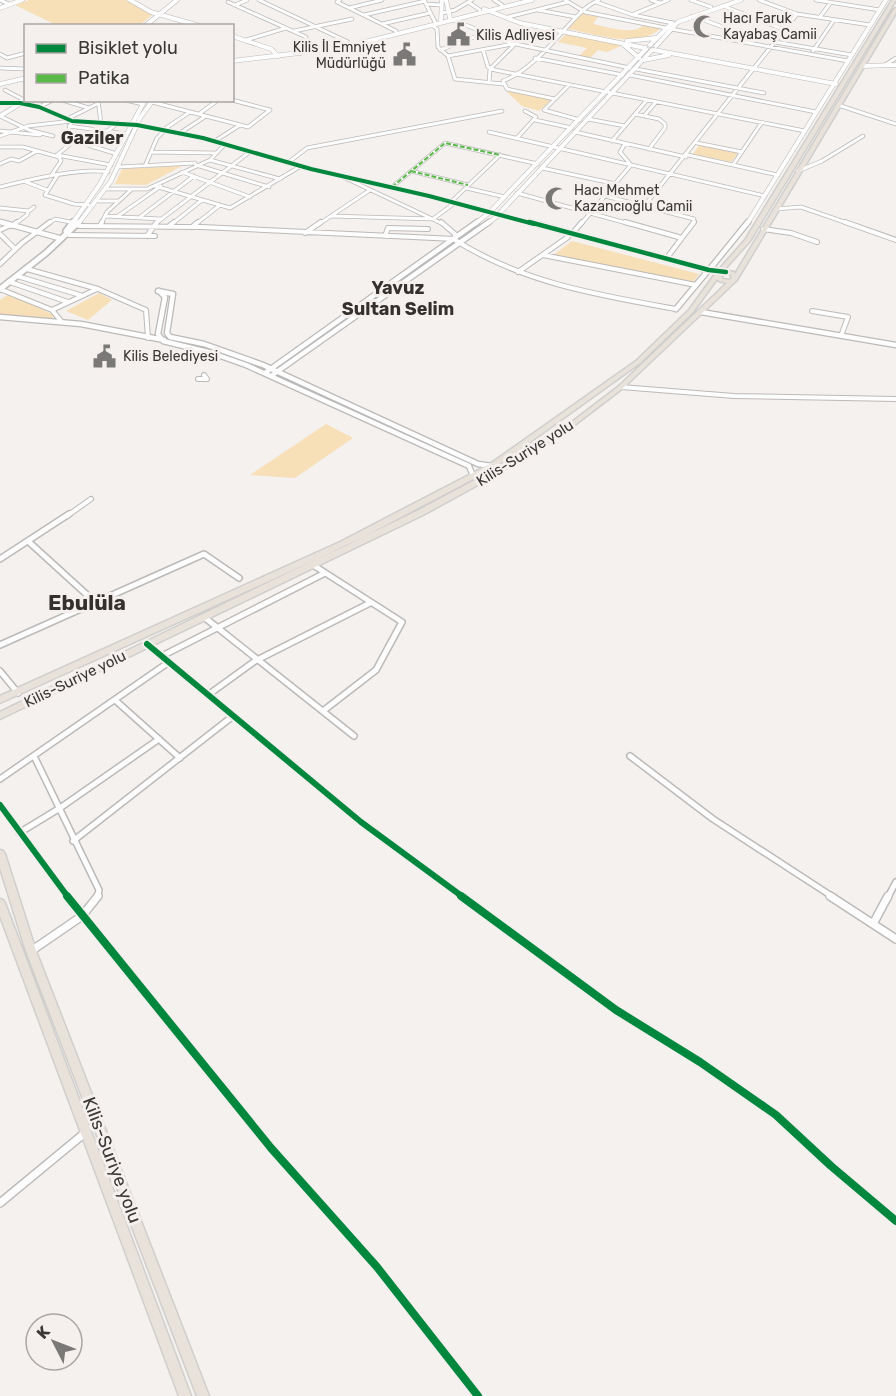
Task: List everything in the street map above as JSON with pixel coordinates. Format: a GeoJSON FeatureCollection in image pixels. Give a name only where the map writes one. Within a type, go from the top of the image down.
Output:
{"type":"FeatureCollection","features":[{"type":"Feature","properties":{"kind":"highway"},"geometry":{"type":"LineString","coordinates":[[0,700],[343,544],[492,466],[638,362],[691,311],[747,241],[894,0]]}},
{"type":"Feature","properties":{"kind":"highway","name":"Kilis-Suriye yolu"},"geometry":{"type":"LineString","coordinates":[[0,716],[313,565],[494,474],[570,426],[621,387],[735,279],[896,9]]}},
{"type":"Feature","properties":{"kind":"highway"},"geometry":{"type":"LineString","coordinates":[[719,275],[734,275],[735,279],[726,282],[719,275]]}},
{"type":"Feature","properties":{"kind":"highway","name":"Kilis-Suriye yolu"},"geometry":{"type":"LineString","coordinates":[[0,854],[31,951],[203,1396]]}},
{"type":"Feature","properties":{"kind":"highway","name":"Kilis-Suriye yolu"},"geometry":{"type":"LineString","coordinates":[[0,903],[185,1396]]}},
{"type":"Feature","properties":{"kind":"main road"},"geometry":{"type":"LineString","coordinates":[[234,60],[341,48],[520,0]]}},
{"type":"Feature","properties":{"kind":"main road"},"geometry":{"type":"LineString","coordinates":[[234,60],[278,55],[348,42],[532,0]]}},
{"type":"Feature","properties":{"kind":"main road"},"geometry":{"type":"LineString","coordinates":[[0,84],[24,78]]}},
{"type":"Feature","properties":{"kind":"main road"},"geometry":{"type":"LineString","coordinates":[[0,288],[76,224],[99,201],[118,167],[144,102]]}},
{"type":"Feature","properties":{"kind":"main road"},"geometry":{"type":"LineString","coordinates":[[0,288],[69,235],[108,172],[127,134],[152,102]]}},
{"type":"Feature","properties":{"kind":"street"},"geometry":{"type":"LineString","coordinates":[[0,0],[9,4]]}},
{"type":"Feature","properties":{"kind":"street"},"geometry":{"type":"LineString","coordinates":[[0,8],[22,0]]}},
{"type":"Feature","properties":{"kind":"street"},"geometry":{"type":"LineString","coordinates":[[130,0],[152,12],[161,13]]}},
{"type":"Feature","properties":{"kind":"street"},"geometry":{"type":"LineString","coordinates":[[135,0],[161,13],[194,24]]}},
{"type":"Feature","properties":{"kind":"street"},"geometry":{"type":"LineString","coordinates":[[147,24],[177,0]]}},
{"type":"Feature","properties":{"kind":"street"},"geometry":{"type":"LineString","coordinates":[[235,5],[247,0]]}},
{"type":"Feature","properties":{"kind":"street"},"geometry":{"type":"LineString","coordinates":[[259,0],[348,42]]}},
{"type":"Feature","properties":{"kind":"street"},"geometry":{"type":"LineString","coordinates":[[340,0],[337,2],[396,31]]}},
{"type":"Feature","properties":{"kind":"street"},"geometry":{"type":"LineString","coordinates":[[349,8],[382,0]]}},
{"type":"Feature","properties":{"kind":"street"},"geometry":{"type":"LineString","coordinates":[[442,13],[472,0]]}},
{"type":"Feature","properties":{"kind":"street"},"geometry":{"type":"LineString","coordinates":[[494,0],[502,5]]}},
{"type":"Feature","properties":{"kind":"street"},"geometry":{"type":"LineString","coordinates":[[503,84],[503,80],[518,75],[564,31],[585,6],[599,0]]}},
{"type":"Feature","properties":{"kind":"street"},"geometry":{"type":"LineString","coordinates":[[651,0],[660,3]]}},
{"type":"Feature","properties":{"kind":"street"},"geometry":{"type":"LineString","coordinates":[[627,20],[633,15],[668,0]]}},
{"type":"Feature","properties":{"kind":"street"},"geometry":{"type":"LineString","coordinates":[[693,0],[711,7]]}},
{"type":"Feature","properties":{"kind":"street"},"geometry":{"type":"LineString","coordinates":[[265,373],[497,216],[606,92],[630,68],[655,48],[673,23],[688,14],[731,0]]}},
{"type":"Feature","properties":{"kind":"street"},"geometry":{"type":"LineString","coordinates":[[573,130],[588,119],[636,69],[647,47],[657,38],[678,22],[741,0]]}},
{"type":"Feature","properties":{"kind":"street"},"geometry":{"type":"LineString","coordinates":[[759,0],[797,14],[870,25]]}},
{"type":"Feature","properties":{"kind":"street"},"geometry":{"type":"LineString","coordinates":[[816,0],[880,10]]}},
{"type":"Feature","properties":{"kind":"street"},"geometry":{"type":"LineString","coordinates":[[0,264],[35,232],[55,219],[100,226],[192,227],[385,236],[457,241],[518,272],[567,287],[676,309],[749,221],[886,0]]}},
{"type":"Feature","properties":{"kind":"street"},"geometry":{"type":"LineString","coordinates":[[364,15],[425,1],[443,2]]}},
{"type":"Feature","properties":{"kind":"street"},"geometry":{"type":"LineString","coordinates":[[425,1],[437,29],[438,46],[448,56],[455,79],[503,84],[507,89],[555,99]]}},
{"type":"Feature","properties":{"kind":"street"},"geometry":{"type":"LineString","coordinates":[[508,17],[566,1],[582,11],[848,61]]}},
{"type":"Feature","properties":{"kind":"street"},"geometry":{"type":"LineString","coordinates":[[228,2],[306,37]]}},
{"type":"Feature","properties":{"kind":"street"},"geometry":{"type":"LineString","coordinates":[[443,2],[452,19],[515,44],[630,68]]}},
{"type":"Feature","properties":{"kind":"street"},"geometry":{"type":"LineString","coordinates":[[441,20],[443,2]]}},
{"type":"Feature","properties":{"kind":"street"},"geometry":{"type":"LineString","coordinates":[[468,2],[520,23],[627,41],[647,47]]}},
{"type":"Feature","properties":{"kind":"street"},"geometry":{"type":"LineString","coordinates":[[594,2],[633,15],[673,23]]}},
{"type":"Feature","properties":{"kind":"street"},"geometry":{"type":"LineString","coordinates":[[820,17],[831,2]]}},
{"type":"Feature","properties":{"kind":"street"},"geometry":{"type":"LineString","coordinates":[[723,6],[785,30]]}},
{"type":"Feature","properties":{"kind":"street"},"geometry":{"type":"LineString","coordinates":[[487,10],[564,31],[621,43],[843,84]]}},
{"type":"Feature","properties":{"kind":"street"},"geometry":{"type":"LineString","coordinates":[[536,10],[576,17]]}},
{"type":"Feature","properties":{"kind":"street"},"geometry":{"type":"LineString","coordinates":[[382,24],[430,13]]}},
{"type":"Feature","properties":{"kind":"street"},"geometry":{"type":"LineString","coordinates":[[645,205],[687,156],[797,14]]}},
{"type":"Feature","properties":{"kind":"street"},"geometry":{"type":"LineString","coordinates":[[693,16],[739,33],[852,55]]}},
{"type":"Feature","properties":{"kind":"street"},"geometry":{"type":"LineString","coordinates":[[294,31],[352,19]]}},
{"type":"Feature","properties":{"kind":"street"},"geometry":{"type":"LineString","coordinates":[[811,54],[834,20]]}},
{"type":"Feature","properties":{"kind":"street"},"geometry":{"type":"LineString","coordinates":[[711,36],[723,27]]}},
{"type":"Feature","properties":{"kind":"street"},"geometry":{"type":"LineString","coordinates":[[246,40],[286,28]]}},
{"type":"Feature","properties":{"kind":"street"},"geometry":{"type":"LineString","coordinates":[[440,50],[485,33]]}},
{"type":"Feature","properties":{"kind":"street"},"geometry":{"type":"LineString","coordinates":[[234,37],[256,43],[278,55]]}},
{"type":"Feature","properties":{"kind":"street"},"geometry":{"type":"LineString","coordinates":[[627,41],[657,38]]}},
{"type":"Feature","properties":{"kind":"street"},"geometry":{"type":"LineString","coordinates":[[256,43],[272,54]]}},
{"type":"Feature","properties":{"kind":"street"},"geometry":{"type":"LineString","coordinates":[[621,43],[641,59],[678,54]]}},
{"type":"Feature","properties":{"kind":"street"},"geometry":{"type":"LineString","coordinates":[[448,56],[515,44]]}},
{"type":"Feature","properties":{"kind":"street"},"geometry":{"type":"LineString","coordinates":[[490,69],[515,44]]}},
{"type":"Feature","properties":{"kind":"street"},"geometry":{"type":"LineString","coordinates":[[655,48],[756,67]]}},
{"type":"Feature","properties":{"kind":"street"},"geometry":{"type":"LineString","coordinates":[[483,51],[490,69],[489,83]]}},
{"type":"Feature","properties":{"kind":"street"},"geometry":{"type":"LineString","coordinates":[[0,54],[7,58],[24,54]]}},
{"type":"Feature","properties":{"kind":"street"},"geometry":{"type":"LineString","coordinates":[[535,58],[623,75]]}},
{"type":"Feature","properties":{"kind":"street"},"geometry":{"type":"LineString","coordinates":[[885,66],[896,58]]}},
{"type":"Feature","properties":{"kind":"street"},"geometry":{"type":"LineString","coordinates":[[580,67],[586,59]]}},
{"type":"Feature","properties":{"kind":"street"},"geometry":{"type":"LineString","coordinates":[[862,66],[896,65]]}},
{"type":"Feature","properties":{"kind":"street"},"geometry":{"type":"LineString","coordinates":[[0,68],[24,69]]}},
{"type":"Feature","properties":{"kind":"street"},"geometry":{"type":"LineString","coordinates":[[490,69],[805,131]]}},
{"type":"Feature","properties":{"kind":"street"},"geometry":{"type":"LineString","coordinates":[[636,69],[764,93]]}},
{"type":"Feature","properties":{"kind":"street"},"geometry":{"type":"LineString","coordinates":[[630,75],[816,112]]}},
{"type":"Feature","properties":{"kind":"street"},"geometry":{"type":"LineString","coordinates":[[673,84],[679,77]]}},
{"type":"Feature","properties":{"kind":"street"},"geometry":{"type":"LineString","coordinates":[[569,85],[545,111],[580,120]]}},
{"type":"Feature","properties":{"kind":"street"},"geometry":{"type":"LineString","coordinates":[[5,90],[23,101]]}},
{"type":"Feature","properties":{"kind":"street"},"geometry":{"type":"LineString","coordinates":[[612,141],[647,100]]}},
{"type":"Feature","properties":{"kind":"street"},"geometry":{"type":"LineString","coordinates":[[0,103],[23,101]]}},
{"type":"Feature","properties":{"kind":"street"},"geometry":{"type":"LineString","coordinates":[[0,116],[23,101]]}},
{"type":"Feature","properties":{"kind":"street"},"geometry":{"type":"LineString","coordinates":[[156,102],[248,127],[270,110],[234,101]]}},
{"type":"Feature","properties":{"kind":"street"},"geometry":{"type":"LineString","coordinates":[[26,102],[70,120]]}},
{"type":"Feature","properties":{"kind":"street"},"geometry":{"type":"LineString","coordinates":[[39,107],[48,102]]}},
{"type":"Feature","properties":{"kind":"street"},"geometry":{"type":"LineString","coordinates":[[69,102],[89,108]]}},
{"type":"Feature","properties":{"kind":"street"},"geometry":{"type":"LineString","coordinates":[[101,123],[97,102],[70,120],[65,138],[117,154]]}},
{"type":"Feature","properties":{"kind":"street"},"geometry":{"type":"LineString","coordinates":[[199,114],[215,102]]}},
{"type":"Feature","properties":{"kind":"street"},"geometry":{"type":"LineString","coordinates":[[644,116],[656,102]]}},
{"type":"Feature","properties":{"kind":"street"},"geometry":{"type":"LineString","coordinates":[[838,105],[896,124]]}},
{"type":"Feature","properties":{"kind":"street"},"geometry":{"type":"LineString","coordinates":[[289,162],[307,148],[502,111]]}},
{"type":"Feature","properties":{"kind":"street"},"geometry":{"type":"LineString","coordinates":[[525,111],[536,116],[535,120]]}},
{"type":"Feature","properties":{"kind":"street"},"geometry":{"type":"LineString","coordinates":[[145,166],[157,138],[164,130],[190,112]]}},
{"type":"Feature","properties":{"kind":"street"},"geometry":{"type":"LineString","coordinates":[[635,114],[662,120],[666,125],[649,149]]}},
{"type":"Feature","properties":{"kind":"street"},"geometry":{"type":"LineString","coordinates":[[0,116],[44,135]]}},
{"type":"Feature","properties":{"kind":"street"},"geometry":{"type":"LineString","coordinates":[[180,133],[206,116]]}},
{"type":"Feature","properties":{"kind":"street"},"geometry":{"type":"LineString","coordinates":[[588,119],[624,126]]}},
{"type":"Feature","properties":{"kind":"street"},"geometry":{"type":"LineString","coordinates":[[0,136],[26,127],[70,120],[135,124],[215,141],[301,166],[392,187],[451,204]]}},
{"type":"Feature","properties":{"kind":"street"},"geometry":{"type":"LineString","coordinates":[[535,120],[625,144],[778,175]]}},
{"type":"Feature","properties":{"kind":"street"},"geometry":{"type":"LineString","coordinates":[[517,138],[535,120]]}},
{"type":"Feature","properties":{"kind":"street"},"geometry":{"type":"LineString","coordinates":[[81,128],[88,122]]}},
{"type":"Feature","properties":{"kind":"street"},"geometry":{"type":"LineString","coordinates":[[733,165],[762,122]]}},
{"type":"Feature","properties":{"kind":"street"},"geometry":{"type":"LineString","coordinates":[[89,145],[118,123]]}},
{"type":"Feature","properties":{"kind":"street"},"geometry":{"type":"LineString","coordinates":[[215,141],[240,125]]}},
{"type":"Feature","properties":{"kind":"street"},"geometry":{"type":"LineString","coordinates":[[69,126],[127,134]]}},
{"type":"Feature","properties":{"kind":"street"},"geometry":{"type":"LineString","coordinates":[[0,131],[32,136],[53,136]]}},
{"type":"Feature","properties":{"kind":"street"},"geometry":{"type":"LineString","coordinates":[[489,132],[765,196]]}},
{"type":"Feature","properties":{"kind":"street"},"geometry":{"type":"LineString","coordinates":[[798,171],[822,161],[863,136]]}},
{"type":"Feature","properties":{"kind":"street"},"geometry":{"type":"LineString","coordinates":[[57,155],[74,141]]}},
{"type":"Feature","properties":{"kind":"street"},"geometry":{"type":"LineString","coordinates":[[392,187],[445,142],[616,184]]}},
{"type":"Feature","properties":{"kind":"street"},"geometry":{"type":"LineString","coordinates":[[697,143],[742,152]]}},
{"type":"Feature","properties":{"kind":"street"},"geometry":{"type":"LineString","coordinates":[[210,160],[225,144]]}},
{"type":"Feature","properties":{"kind":"street"},"geometry":{"type":"LineString","coordinates":[[625,144],[620,152],[631,165]]}},
{"type":"Feature","properties":{"kind":"street"},"geometry":{"type":"LineString","coordinates":[[0,147],[23,147],[111,165]]}},
{"type":"Feature","properties":{"kind":"street"},"geometry":{"type":"LineString","coordinates":[[0,164],[11,159],[19,160],[38,151]]}},
{"type":"Feature","properties":{"kind":"street"},"geometry":{"type":"LineString","coordinates":[[151,152],[215,153]]}},
{"type":"Feature","properties":{"kind":"street"},"geometry":{"type":"LineString","coordinates":[[147,236],[160,219],[251,152]]}},
{"type":"Feature","properties":{"kind":"street"},"geometry":{"type":"LineString","coordinates":[[57,155],[61,161],[45,195],[74,204],[89,205]]}},
{"type":"Feature","properties":{"kind":"street"},"geometry":{"type":"LineString","coordinates":[[331,216],[433,219],[500,155]]}},
{"type":"Feature","properties":{"kind":"street"},"geometry":{"type":"LineString","coordinates":[[118,216],[172,178],[210,160],[280,179]]}},
{"type":"Feature","properties":{"kind":"street"},"geometry":{"type":"LineString","coordinates":[[118,167],[202,163]]}},
{"type":"Feature","properties":{"kind":"street"},"geometry":{"type":"LineString","coordinates":[[196,165],[268,187]]}},
{"type":"Feature","properties":{"kind":"street"},"geometry":{"type":"LineString","coordinates":[[518,272],[570,235],[631,165]]}},
{"type":"Feature","properties":{"kind":"street"},"geometry":{"type":"LineString","coordinates":[[106,189],[131,190],[158,187],[230,208],[301,166]]}},
{"type":"Feature","properties":{"kind":"street"},"geometry":{"type":"LineString","coordinates":[[271,376],[457,241],[540,166]]}},
{"type":"Feature","properties":{"kind":"street"},"geometry":{"type":"LineString","coordinates":[[0,187],[93,169],[108,172]]}},
{"type":"Feature","properties":{"kind":"street"},"geometry":{"type":"LineString","coordinates":[[411,171],[505,197]]}},
{"type":"Feature","properties":{"kind":"street"},"geometry":{"type":"LineString","coordinates":[[182,172],[250,197]]}},
{"type":"Feature","properties":{"kind":"street"},"geometry":{"type":"LineString","coordinates":[[140,217],[194,176]]}},
{"type":"Feature","properties":{"kind":"street"},"geometry":{"type":"LineString","coordinates":[[340,176],[433,219],[451,230],[457,241]]}},
{"type":"Feature","properties":{"kind":"street"},"geometry":{"type":"LineString","coordinates":[[2,180],[6,186]]}},
{"type":"Feature","properties":{"kind":"street"},"geometry":{"type":"LineString","coordinates":[[25,181],[47,190]]}},
{"type":"Feature","properties":{"kind":"street"},"geometry":{"type":"LineString","coordinates":[[373,183],[719,275]]}},
{"type":"Feature","properties":{"kind":"street"},"geometry":{"type":"LineString","coordinates":[[100,226],[107,212],[131,190]]}},
{"type":"Feature","properties":{"kind":"street"},"geometry":{"type":"LineString","coordinates":[[305,233],[370,190]]}},
{"type":"Feature","properties":{"kind":"street"},"geometry":{"type":"LineString","coordinates":[[517,193],[682,238]]}},
{"type":"Feature","properties":{"kind":"street"},"geometry":{"type":"LineString","coordinates":[[605,196],[694,219],[695,221],[666,259]]}},
{"type":"Feature","properties":{"kind":"street"},"geometry":{"type":"LineString","coordinates":[[168,227],[202,200]]}},
{"type":"Feature","properties":{"kind":"street"},"geometry":{"type":"LineString","coordinates":[[99,201],[118,201]]}},
{"type":"Feature","properties":{"kind":"street"},"geometry":{"type":"LineString","coordinates":[[192,227],[220,205]]}},
{"type":"Feature","properties":{"kind":"street"},"geometry":{"type":"LineString","coordinates":[[15,249],[6,242],[0,232],[27,215],[28,211],[34,207]]}},
{"type":"Feature","properties":{"kind":"street"},"geometry":{"type":"LineString","coordinates":[[776,209],[801,207],[896,240]]}},
{"type":"Feature","properties":{"kind":"street"},"geometry":{"type":"LineString","coordinates":[[0,208],[28,211]]}},
{"type":"Feature","properties":{"kind":"street"},"geometry":{"type":"LineString","coordinates":[[106,216],[160,219]]}},
{"type":"Feature","properties":{"kind":"street"},"geometry":{"type":"LineString","coordinates":[[0,222],[59,238]]}},
{"type":"Feature","properties":{"kind":"street"},"geometry":{"type":"LineString","coordinates":[[385,236],[388,228],[428,229]]}},
{"type":"Feature","properties":{"kind":"street"},"geometry":{"type":"LineString","coordinates":[[763,229],[791,233],[817,242]]}},
{"type":"Feature","properties":{"kind":"street"},"geometry":{"type":"LineString","coordinates":[[69,235],[155,236]]}},
{"type":"Feature","properties":{"kind":"street"},"geometry":{"type":"LineString","coordinates":[[570,235],[708,272]]}},
{"type":"Feature","properties":{"kind":"street"},"geometry":{"type":"LineString","coordinates":[[0,245],[6,242]]}},
{"type":"Feature","properties":{"kind":"street"},"geometry":{"type":"LineString","coordinates":[[543,255],[696,285]]}},
{"type":"Feature","properties":{"kind":"street"},"geometry":{"type":"LineString","coordinates":[[27,268],[98,289],[146,310],[148,338]]}},
{"type":"Feature","properties":{"kind":"street"},"geometry":{"type":"LineString","coordinates":[[17,276],[80,295]]}},
{"type":"Feature","properties":{"kind":"street"},"geometry":{"type":"LineString","coordinates":[[10,282],[68,302]]}},
{"type":"Feature","properties":{"kind":"street"},"geometry":{"type":"LineString","coordinates":[[0,288],[52,310],[61,321]]}},
{"type":"Feature","properties":{"kind":"street"},"geometry":{"type":"LineString","coordinates":[[52,310],[80,295],[98,289]]}},
{"type":"Feature","properties":{"kind":"street"},"geometry":{"type":"LineString","coordinates":[[163,341],[158,334],[165,297],[158,291],[173,294],[168,333],[170,337]]}},
{"type":"Feature","properties":{"kind":"street"},"geometry":{"type":"LineString","coordinates":[[812,311],[848,317],[841,336]]}},
{"type":"Feature","properties":{"kind":"street"},"geometry":{"type":"LineString","coordinates":[[701,312],[896,345]]}},
{"type":"Feature","properties":{"kind":"street"},"geometry":{"type":"LineString","coordinates":[[0,317],[61,321],[212,353],[265,373],[469,466],[473,476]]}},
{"type":"Feature","properties":{"kind":"street"},"geometry":{"type":"LineString","coordinates":[[163,341],[170,337],[220,349],[271,368],[477,464],[492,466]]}},
{"type":"Feature","properties":{"kind":"street"},"geometry":{"type":"LineString","coordinates":[[198,379],[207,379],[204,375]]}},
{"type":"Feature","properties":{"kind":"street"},"geometry":{"type":"LineString","coordinates":[[621,387],[734,396],[781,395],[896,399]]}},
{"type":"Feature","properties":{"kind":"street"},"geometry":{"type":"LineString","coordinates":[[0,559],[91,499]]}},
{"type":"Feature","properties":{"kind":"street"},"geometry":{"type":"LineString","coordinates":[[29,542],[96,603]]}},
{"type":"Feature","properties":{"kind":"street"},"geometry":{"type":"LineString","coordinates":[[0,645],[204,555],[211,557],[239,578]]}},
{"type":"Feature","properties":{"kind":"street"},"geometry":{"type":"LineString","coordinates":[[313,565],[402,622],[376,670],[323,711]]}},
{"type":"Feature","properties":{"kind":"street"},"geometry":{"type":"LineString","coordinates":[[162,656],[325,573]]}},
{"type":"Feature","properties":{"kind":"street"},"geometry":{"type":"LineString","coordinates":[[208,695],[258,659],[370,603]]}},
{"type":"Feature","properties":{"kind":"street"},"geometry":{"type":"LineString","coordinates":[[204,616],[354,736]]}},
{"type":"Feature","properties":{"kind":"street"},"geometry":{"type":"LineString","coordinates":[[147,644],[361,822],[616,1010],[700,1062],[776,1115],[831,1166],[896,1221]]}},
{"type":"Feature","properties":{"kind":"street"},"geometry":{"type":"LineString","coordinates":[[0,779],[169,662]]}},
{"type":"Feature","properties":{"kind":"street"},"geometry":{"type":"LineString","coordinates":[[0,670],[18,693]]}},
{"type":"Feature","properties":{"kind":"street"},"geometry":{"type":"LineString","coordinates":[[115,700],[180,758]]}},
{"type":"Feature","properties":{"kind":"street"},"geometry":{"type":"LineString","coordinates":[[73,841],[233,716]]}},
{"type":"Feature","properties":{"kind":"street"},"geometry":{"type":"LineString","coordinates":[[19,833],[159,739]]}},
{"type":"Feature","properties":{"kind":"street"},"geometry":{"type":"LineString","coordinates":[[31,951],[82,916],[99,896],[99,890],[73,841],[60,807],[34,756]]}},
{"type":"Feature","properties":{"kind":"street"},"geometry":{"type":"LineString","coordinates":[[630,756],[713,819],[896,939]]}},
{"type":"Feature","properties":{"kind":"street"},"geometry":{"type":"LineString","coordinates":[[0,805],[82,916],[271,1148],[377,1267],[478,1396]]}},
{"type":"Feature","properties":{"kind":"street"},"geometry":{"type":"LineString","coordinates":[[873,924],[896,882]]}},
{"type":"Feature","properties":{"kind":"street"},"geometry":{"type":"LineString","coordinates":[[0,1203],[86,1132]]}},
{"type":"Feature","properties":{"kind":"shaded area"},"geometry":{"type":"Polygon","coordinates":[[[29,0],[125,0],[152,15],[141,24],[54,24],[15,5],[29,0]]]}},
{"type":"Feature","properties":{"kind":"shaded area"},"geometry":{"type":"Polygon","coordinates":[[[582,14],[598,17],[593,24],[613,29],[633,30],[644,25],[661,28],[652,35],[629,39],[616,39],[568,29],[582,14]]]}},
{"type":"Feature","properties":{"kind":"shaded area"},"geometry":{"type":"Polygon","coordinates":[[[566,34],[623,45],[607,52],[598,50],[590,58],[579,56],[587,48],[558,42],[566,34]]]}},
{"type":"Feature","properties":{"kind":"shaded area"},"geometry":{"type":"Polygon","coordinates":[[[507,92],[551,100],[539,111],[522,106],[507,92]]]}},
{"type":"Feature","properties":{"kind":"shaded area"},"geometry":{"type":"Polygon","coordinates":[[[700,144],[739,152],[731,162],[693,154],[700,144]]]}},
{"type":"Feature","properties":{"kind":"shaded area"},"geometry":{"type":"Polygon","coordinates":[[[182,166],[146,185],[115,184],[122,169],[182,166]]]}},
{"type":"Feature","properties":{"kind":"shaded area"},"geometry":{"type":"Polygon","coordinates":[[[572,241],[699,274],[693,282],[552,256],[572,241]]]}},
{"type":"Feature","properties":{"kind":"shaded area"},"geometry":{"type":"Polygon","coordinates":[[[99,293],[112,300],[88,320],[66,311],[99,293]]]}},
{"type":"Feature","properties":{"kind":"shaded area"},"geometry":{"type":"Polygon","coordinates":[[[9,294],[54,315],[53,319],[0,315],[0,300],[9,294]]]}},
{"type":"Feature","properties":{"kind":"shaded area"},"geometry":{"type":"Polygon","coordinates":[[[326,424],[353,438],[295,478],[250,475],[326,424]]]}},
{"type":"Feature","properties":{"kind":"marked path"},"geometry":{"type":"LineString","coordinates":[[392,187],[445,143],[500,155]]}},
{"type":"Feature","properties":{"kind":"marked path"},"geometry":{"type":"LineString","coordinates":[[411,171],[468,185]]}},
{"type":"Feature","properties":{"kind":"cycle path"},"geometry":{"type":"LineString","coordinates":[[0,103],[20,103],[39,107],[72,121],[137,125],[203,138],[311,169],[429,196],[709,270],[726,272]]}},
{"type":"Feature","properties":{"kind":"cycle path"},"geometry":{"type":"LineString","coordinates":[[147,644],[361,822],[616,1010],[700,1062],[776,1115],[831,1166],[896,1221]]}},
{"type":"Feature","properties":{"kind":"cycle path"},"geometry":{"type":"LineString","coordinates":[[0,805],[80,913],[271,1148],[377,1267],[478,1396]]}},
{"type":"Feature","properties":{"kind":"place","name":"Hacı Faruk Kayabaş Camii"},"geometry":{"type":"Point","coordinates":[705,26]}},
{"type":"Feature","properties":{"kind":"place","name":"Kilis Adliyesi"},"geometry":{"type":"Point","coordinates":[458,35]}},
{"type":"Feature","properties":{"kind":"place","name":"Kilis İl Emniyet Müdürlüğü"},"geometry":{"type":"Point","coordinates":[404,55]}},
{"type":"Feature","properties":{"kind":"place","name":"Hacı Mehmet Kazancıoğlu Camii"},"geometry":{"type":"Point","coordinates":[556,198]}},
{"type":"Feature","properties":{"kind":"place","name":"Kilis Belediyesi"},"geometry":{"type":"Point","coordinates":[105,356]}},
{"type":"Feature","properties":{"kind":"district","name":"Gaziler"},"geometry":{"type":"Point","coordinates":[92,138]}},
{"type":"Feature","properties":{"kind":"district","name":"Yavuz Sultan Selim"},"geometry":{"type":"Point","coordinates":[398,298]}},
{"type":"Feature","properties":{"kind":"district","name":"Ebulüla"},"geometry":{"type":"Point","coordinates":[87,602]}}]}
